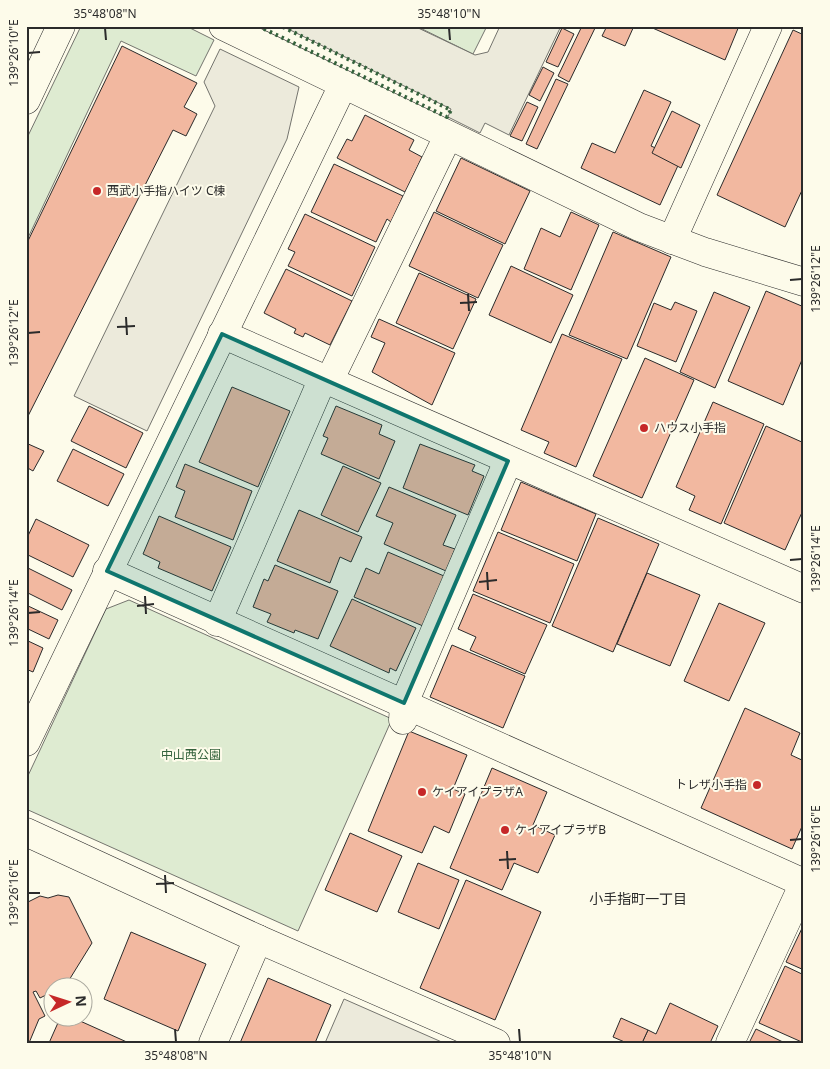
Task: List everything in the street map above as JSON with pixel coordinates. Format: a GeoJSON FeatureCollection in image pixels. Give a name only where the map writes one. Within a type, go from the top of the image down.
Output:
{"type":"FeatureCollection","features":[{"type":"Feature","properties":{"kind":"street"},"geometry":{"type":"LineString","coordinates":[[26,100],[61,26]]}},
{"type":"Feature","properties":{"kind":"street"},"geometry":{"type":"LineString","coordinates":[[222,26],[639,227],[705,252],[804,282]]}},
{"type":"Feature","properties":{"kind":"street"},"geometry":{"type":"LineString","coordinates":[[672,240],[768,26]]}},
{"type":"Feature","properties":{"kind":"street"},"geometry":{"type":"LineString","coordinates":[[26,742],[343,85]]}},
{"type":"Feature","properties":{"kind":"street"},"geometry":{"type":"LineString","coordinates":[[217,622],[326,379],[448,136]]}},
{"type":"Feature","properties":{"kind":"street"},"geometry":{"type":"LineString","coordinates":[[222,334],[804,589]]}},
{"type":"Feature","properties":{"kind":"street"},"geometry":{"type":"LineString","coordinates":[[403,713],[508,460]]}},
{"type":"Feature","properties":{"kind":"street"},"geometry":{"type":"LineString","coordinates":[[107,571],[217,622],[403,713],[804,883],[730,1043]]}},
{"type":"Feature","properties":{"kind":"street"},"geometry":{"type":"LineString","coordinates":[[26,832],[258,939],[496,1043]]}},
{"type":"Feature","properties":{"kind":"street"},"geometry":{"type":"LineString","coordinates":[[213,1043],[258,939]]}},
{"type":"Feature","properties":{"kind":"highlighted area"},"geometry":{"type":"Polygon","coordinates":[[[222,334],[508,461],[404,703],[107,571],[222,334]]]}},
{"type":"Feature","properties":{"kind":"green space"},"geometry":{"type":"Polygon","coordinates":[[[81,26],[186,26],[214,40],[196,76],[121,41],[26,242],[26,140],[81,26]]]}},
{"type":"Feature","properties":{"kind":"green space"},"geometry":{"type":"Polygon","coordinates":[[[416,26],[487,26],[473,54],[416,26]]]}},
{"type":"Feature","properties":{"kind":"green space","name":"中山西公園"},"geometry":{"type":"Polygon","coordinates":[[[129,600],[392,719],[298,931],[26,809],[26,780],[106,609],[129,600]]]}},
{"type":"Feature","properties":{"kind":"shaded area"},"geometry":{"type":"Polygon","coordinates":[[[282,26],[414,26],[475,55],[488,52],[500,26],[561,26],[509,135],[485,123],[480,133],[448,117],[451,109],[282,26]]]}},
{"type":"Feature","properties":{"kind":"shaded area"},"geometry":{"type":"Polygon","coordinates":[[[220,49],[299,87],[287,139],[147,431],[74,396],[215,106],[204,82],[220,49]]]}},
{"type":"Feature","properties":{"kind":"shaded area"},"geometry":{"type":"Polygon","coordinates":[[[344,999],[444,1043],[325,1043],[344,999]]]}},
{"type":"Feature","properties":{"kind":"building"},"geometry":{"type":"Polygon","coordinates":[[[582,26],[596,26],[569,82],[558,76],[582,26]]]}},
{"type":"Feature","properties":{"kind":"building"},"geometry":{"type":"Polygon","coordinates":[[[607,26],[634,26],[625,46],[602,36],[607,26]]]}},
{"type":"Feature","properties":{"kind":"building"},"geometry":{"type":"Polygon","coordinates":[[[648,26],[739,26],[725,60],[648,26]]]}},
{"type":"Feature","properties":{"kind":"building"},"geometry":{"type":"Polygon","coordinates":[[[562,28],[574,34],[558,67],[546,62],[562,28]]]}},
{"type":"Feature","properties":{"kind":"building"},"geometry":{"type":"Polygon","coordinates":[[[793,30],[804,35],[804,186],[785,227],[717,195],[793,30]]]}},
{"type":"Feature","properties":{"kind":"building","name":"西武小手指ハイツ C棟"},"geometry":{"type":"Polygon","coordinates":[[[122,46],[197,83],[184,107],[197,114],[186,136],[173,130],[26,420],[26,245],[122,46]]]}},
{"type":"Feature","properties":{"kind":"building"},"geometry":{"type":"Polygon","coordinates":[[[543,67],[554,73],[540,101],[529,95],[543,67]]]}},
{"type":"Feature","properties":{"kind":"building"},"geometry":{"type":"Polygon","coordinates":[[[556,79],[568,84],[537,149],[526,144],[556,79]]]}},
{"type":"Feature","properties":{"kind":"building"},"geometry":{"type":"Polygon","coordinates":[[[644,90],[671,102],[651,146],[681,159],[660,205],[581,168],[592,143],[615,153],[644,90]]]}},
{"type":"Feature","properties":{"kind":"building"},"geometry":{"type":"Polygon","coordinates":[[[527,102],[538,107],[522,141],[510,136],[527,102]]]}},
{"type":"Feature","properties":{"kind":"building"},"geometry":{"type":"Polygon","coordinates":[[[672,111],[700,125],[681,168],[652,153],[672,111]]]}},
{"type":"Feature","properties":{"kind":"building"},"geometry":{"type":"Polygon","coordinates":[[[365,115],[414,140],[409,150],[422,157],[405,192],[337,158],[347,139],[352,141],[365,115]]]}},
{"type":"Feature","properties":{"kind":"building"},"geometry":{"type":"Polygon","coordinates":[[[461,158],[530,191],[505,244],[436,211],[461,158]]]}},
{"type":"Feature","properties":{"kind":"building"},"geometry":{"type":"Polygon","coordinates":[[[334,164],[403,196],[391,222],[387,219],[376,242],[311,212],[334,164]]]}},
{"type":"Feature","properties":{"kind":"building"},"geometry":{"type":"Polygon","coordinates":[[[434,212],[503,245],[478,298],[409,266],[434,212]]]}},
{"type":"Feature","properties":{"kind":"building"},"geometry":{"type":"Polygon","coordinates":[[[571,212],[599,225],[571,290],[524,269],[541,228],[560,237],[571,212]]]}},
{"type":"Feature","properties":{"kind":"building"},"geometry":{"type":"Polygon","coordinates":[[[305,214],[375,247],[352,296],[288,266],[295,252],[288,249],[305,214]]]}},
{"type":"Feature","properties":{"kind":"building"},"geometry":{"type":"Polygon","coordinates":[[[613,232],[671,257],[627,359],[569,335],[613,232]]]}},
{"type":"Feature","properties":{"kind":"building"},"geometry":{"type":"Polygon","coordinates":[[[511,266],[573,295],[551,343],[489,315],[511,266]]]}},
{"type":"Feature","properties":{"kind":"building"},"geometry":{"type":"Polygon","coordinates":[[[286,269],[352,301],[330,345],[305,333],[303,337],[294,333],[296,329],[264,313],[286,269]]]}},
{"type":"Feature","properties":{"kind":"building"},"geometry":{"type":"Polygon","coordinates":[[[419,273],[476,299],[453,349],[396,323],[419,273]]]}},
{"type":"Feature","properties":{"kind":"building"},"geometry":{"type":"Polygon","coordinates":[[[766,291],[804,307],[804,355],[783,405],[728,381],[766,291]]]}},
{"type":"Feature","properties":{"kind":"building"},"geometry":{"type":"Polygon","coordinates":[[[714,292],[750,307],[715,388],[680,372],[714,292]]]}},
{"type":"Feature","properties":{"kind":"building"},"geometry":{"type":"Polygon","coordinates":[[[675,302],[697,311],[676,362],[637,346],[654,303],[671,310],[675,302]]]}},
{"type":"Feature","properties":{"kind":"building"},"geometry":{"type":"Polygon","coordinates":[[[379,319],[455,353],[432,405],[372,372],[385,343],[371,337],[379,319]]]}},
{"type":"Feature","properties":{"kind":"building"},"geometry":{"type":"Polygon","coordinates":[[[562,334],[622,359],[576,467],[544,453],[549,442],[521,430],[562,334]]]}},
{"type":"Feature","properties":{"kind":"building","name":"ハウス小手指"},"geometry":{"type":"Polygon","coordinates":[[[645,358],[694,380],[642,498],[593,476],[645,358]]]}},
{"type":"Feature","properties":{"kind":"building"},"geometry":{"type":"Polygon","coordinates":[[[232,387],[290,411],[258,487],[199,462],[232,387]]]}},
{"type":"Feature","properties":{"kind":"building"},"geometry":{"type":"Polygon","coordinates":[[[713,402],[764,424],[721,524],[689,510],[695,496],[676,487],[713,402]]]}},
{"type":"Feature","properties":{"kind":"building"},"geometry":{"type":"Polygon","coordinates":[[[89,406],[143,433],[126,468],[71,441],[89,406]]]}},
{"type":"Feature","properties":{"kind":"building"},"geometry":{"type":"Polygon","coordinates":[[[336,406],[382,425],[379,434],[395,441],[379,479],[321,454],[328,438],[323,436],[336,406]]]}},
{"type":"Feature","properties":{"kind":"building"},"geometry":{"type":"Polygon","coordinates":[[[766,426],[804,443],[804,508],[785,550],[724,523],[766,426]]]}},
{"type":"Feature","properties":{"kind":"building"},"geometry":{"type":"Polygon","coordinates":[[[26,443],[44,451],[33,471],[26,467],[26,443]]]}},
{"type":"Feature","properties":{"kind":"building"},"geometry":{"type":"Polygon","coordinates":[[[420,444],[475,465],[472,471],[484,476],[468,515],[403,488],[420,444]]]}},
{"type":"Feature","properties":{"kind":"building"},"geometry":{"type":"Polygon","coordinates":[[[73,449],[124,474],[108,506],[57,481],[73,449]]]}},
{"type":"Feature","properties":{"kind":"building"},"geometry":{"type":"Polygon","coordinates":[[[185,464],[252,491],[233,540],[175,517],[185,491],[176,487],[185,464]]]}},
{"type":"Feature","properties":{"kind":"building"},"geometry":{"type":"Polygon","coordinates":[[[343,466],[381,483],[358,532],[321,515],[343,466]]]}},
{"type":"Feature","properties":{"kind":"building"},"geometry":{"type":"Polygon","coordinates":[[[521,482],[596,514],[577,561],[501,530],[521,482]]]}},
{"type":"Feature","properties":{"kind":"building"},"geometry":{"type":"Polygon","coordinates":[[[389,487],[456,515],[443,545],[455,549],[446,571],[384,544],[393,523],[376,516],[389,487]]]}},
{"type":"Feature","properties":{"kind":"building"},"geometry":{"type":"Polygon","coordinates":[[[299,510],[362,537],[351,562],[340,557],[330,583],[277,561],[299,510]]]}},
{"type":"Feature","properties":{"kind":"building"},"geometry":{"type":"Polygon","coordinates":[[[159,516],[231,547],[212,591],[158,568],[160,562],[143,554],[159,516]]]}},
{"type":"Feature","properties":{"kind":"building"},"geometry":{"type":"Polygon","coordinates":[[[598,518],[659,544],[613,652],[552,626],[598,518]]]}},
{"type":"Feature","properties":{"kind":"building"},"geometry":{"type":"Polygon","coordinates":[[[36,519],[89,545],[73,577],[26,554],[26,540],[36,519]]]}},
{"type":"Feature","properties":{"kind":"building"},"geometry":{"type":"Polygon","coordinates":[[[498,532],[574,564],[550,623],[473,591],[498,532]]]}},
{"type":"Feature","properties":{"kind":"building"},"geometry":{"type":"Polygon","coordinates":[[[388,552],[444,576],[423,626],[354,597],[366,568],[379,574],[388,552]]]}},
{"type":"Feature","properties":{"kind":"building"},"geometry":{"type":"Polygon","coordinates":[[[275,565],[338,591],[318,639],[295,630],[294,633],[267,622],[271,614],[253,607],[264,579],[268,581],[275,565]]]}},
{"type":"Feature","properties":{"kind":"building"},"geometry":{"type":"Polygon","coordinates":[[[26,567],[72,590],[62,610],[26,592],[26,567]]]}},
{"type":"Feature","properties":{"kind":"building"},"geometry":{"type":"Polygon","coordinates":[[[647,573],[700,595],[670,666],[617,644],[647,573]]]}},
{"type":"Feature","properties":{"kind":"building"},"geometry":{"type":"Polygon","coordinates":[[[473,594],[547,625],[525,674],[470,650],[476,637],[458,629],[473,594]]]}},
{"type":"Feature","properties":{"kind":"building"},"geometry":{"type":"Polygon","coordinates":[[[352,599],[416,628],[396,671],[390,668],[389,673],[330,646],[352,599]]]}},
{"type":"Feature","properties":{"kind":"building"},"geometry":{"type":"Polygon","coordinates":[[[719,603],[765,623],[729,701],[684,681],[719,603]]]}},
{"type":"Feature","properties":{"kind":"building"},"geometry":{"type":"Polygon","coordinates":[[[26,605],[58,620],[49,639],[26,628],[26,605]]]}},
{"type":"Feature","properties":{"kind":"building"},"geometry":{"type":"Polygon","coordinates":[[[26,640],[43,648],[33,672],[26,669],[26,640]]]}},
{"type":"Feature","properties":{"kind":"building"},"geometry":{"type":"Polygon","coordinates":[[[452,645],[525,676],[503,728],[430,697],[452,645]]]}},
{"type":"Feature","properties":{"kind":"building","name":"トレザ小手指"},"geometry":{"type":"Polygon","coordinates":[[[745,708],[800,733],[791,755],[804,761],[804,822],[792,849],[701,808],[745,708]]]}},
{"type":"Feature","properties":{"kind":"building","name":"ケイアイプラザA"},"geometry":{"type":"Polygon","coordinates":[[[409,731],[467,755],[453,789],[465,794],[449,833],[434,826],[422,853],[368,831],[409,731]]]}},
{"type":"Feature","properties":{"kind":"building","name":"ケイアイプラザB"},"geometry":{"type":"Polygon","coordinates":[[[492,768],[547,792],[533,825],[555,835],[538,873],[514,863],[502,890],[450,868],[492,768]]]}},
{"type":"Feature","properties":{"kind":"building"},"geometry":{"type":"Polygon","coordinates":[[[350,833],[402,856],[377,912],[325,890],[350,833]]]}},
{"type":"Feature","properties":{"kind":"building"},"geometry":{"type":"Polygon","coordinates":[[[418,863],[459,880],[439,929],[398,912],[418,863]]]}},
{"type":"Feature","properties":{"kind":"building"},"geometry":{"type":"Polygon","coordinates":[[[466,880],[541,912],[495,1020],[420,988],[466,880]]]}},
{"type":"Feature","properties":{"kind":"building"},"geometry":{"type":"Polygon","coordinates":[[[58,895],[69,897],[92,943],[72,976],[42,976],[42,997],[40,998],[36,991],[33,992],[42,1010],[42,1018],[39,1019],[29,1043],[26,1043],[26,903],[40,896],[48,898],[58,895]]]}},
{"type":"Feature","properties":{"kind":"building"},"geometry":{"type":"Polygon","coordinates":[[[804,924],[804,970],[786,962],[804,924]]]}},
{"type":"Feature","properties":{"kind":"building"},"geometry":{"type":"Polygon","coordinates":[[[131,932],[206,964],[178,1031],[104,999],[131,932]]]}},
{"type":"Feature","properties":{"kind":"building"},"geometry":{"type":"Polygon","coordinates":[[[785,966],[804,975],[804,1043],[759,1023],[785,966]]]}},
{"type":"Feature","properties":{"kind":"building"},"geometry":{"type":"Polygon","coordinates":[[[268,978],[331,1005],[315,1043],[240,1043],[268,978]]]}},
{"type":"Feature","properties":{"kind":"building"},"geometry":{"type":"Polygon","coordinates":[[[670,1003],[718,1026],[710,1043],[642,1043],[648,1030],[656,1034],[670,1003]]]}},
{"type":"Feature","properties":{"kind":"building"},"geometry":{"type":"Polygon","coordinates":[[[621,1018],[648,1030],[642,1043],[627,1043],[613,1037],[621,1018]]]}},
{"type":"Feature","properties":{"kind":"building"},"geometry":{"type":"Polygon","coordinates":[[[57,1026],[91,1026],[129,1043],[49,1043],[57,1026]]]}},
{"type":"Feature","properties":{"kind":"building"},"geometry":{"type":"Polygon","coordinates":[[[756,1029],[785,1043],[749,1043],[756,1029]]]}},
{"type":"Feature","properties":{"kind":"hedge"},"geometry":{"type":"LineString","coordinates":[[258,26],[447,117],[451,110],[281,26]]}},
{"type":"Feature","properties":{"kind":"place","name":"西武小手指ハイツ C棟"},"geometry":{"type":"Point","coordinates":[97,191]}},
{"type":"Feature","properties":{"kind":"place","name":"ハウス小手指"},"geometry":{"type":"Point","coordinates":[644,428]}},
{"type":"Feature","properties":{"kind":"place","name":"トレザ小手指"},"geometry":{"type":"Point","coordinates":[757,785]}},
{"type":"Feature","properties":{"kind":"place","name":"ケイアイプラザA"},"geometry":{"type":"Point","coordinates":[422,792]}},
{"type":"Feature","properties":{"kind":"place","name":"ケイアイプラザB"},"geometry":{"type":"Point","coordinates":[505,830]}},
{"type":"Feature","properties":{"kind":"district","name":"小手指町一丁目"},"geometry":{"type":"Point","coordinates":[638,899]}}]}
